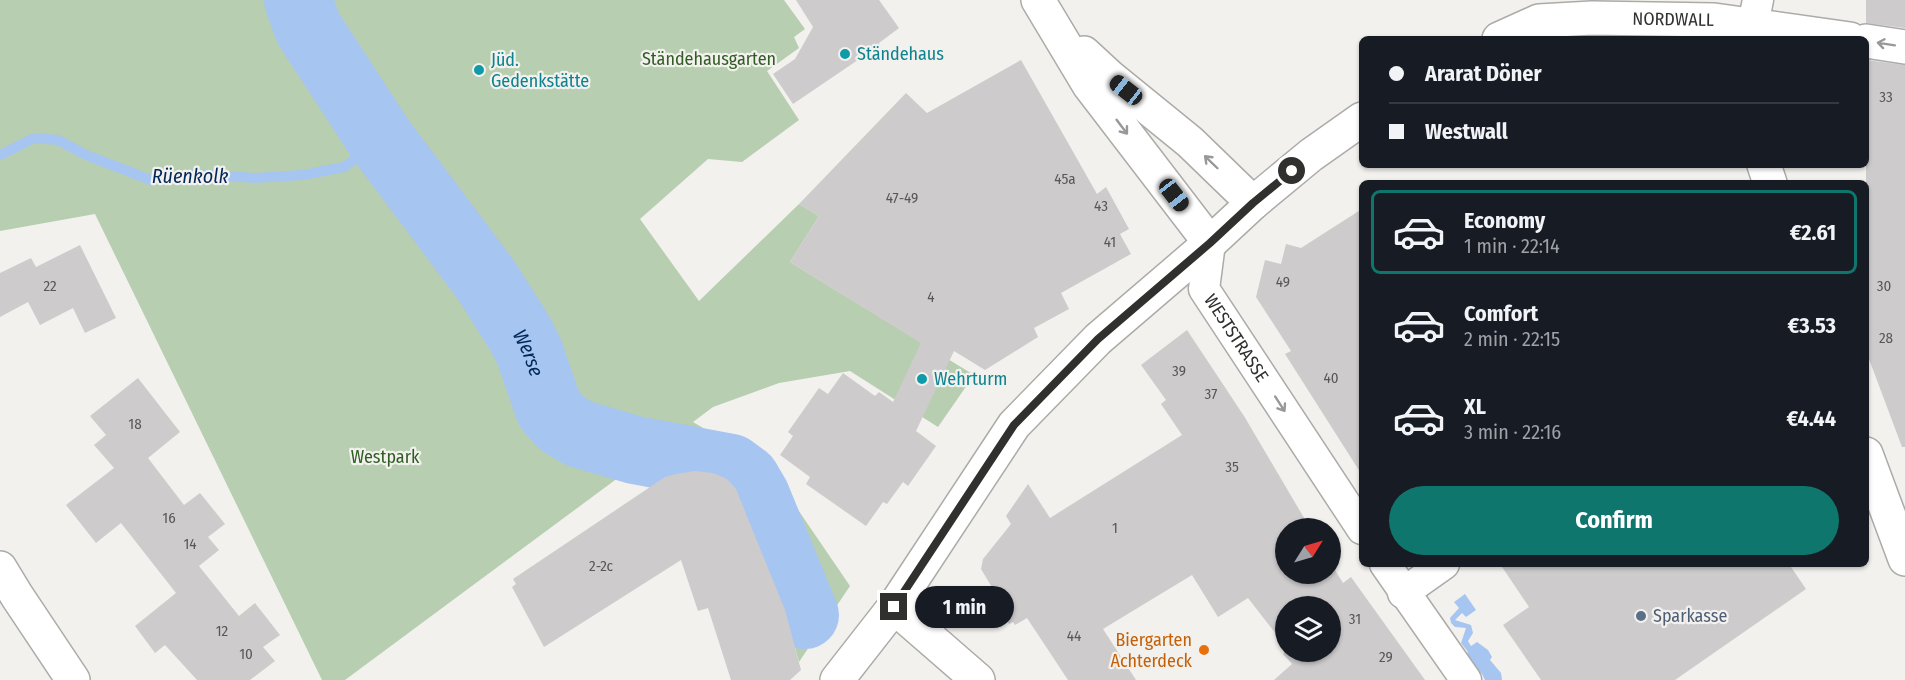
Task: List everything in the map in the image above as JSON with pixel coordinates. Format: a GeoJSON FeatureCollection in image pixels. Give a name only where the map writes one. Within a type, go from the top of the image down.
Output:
{"type":"FeatureCollection","features":[{"type":"Feature","properties":{"kind":"street","name":"NORDWALL"},"geometry":{"type":"LineString","coordinates":[[1506,36],[1539,21],[1592,18],[1717,30],[1756,12],[1840,36]]}},
{"type":"Feature","properties":{"kind":"street"},"geometry":{"type":"LineString","coordinates":[[1046,13],[1110,77],[1191,142],[1253,203]]}},
{"type":"Feature","properties":{"kind":"street"},"geometry":{"type":"LineString","coordinates":[[1046,13],[1089,85],[1210,243]]}},
{"type":"Feature","properties":{"kind":"street"},"geometry":{"type":"LineString","coordinates":[[1869,41],[1905,47]]}},
{"type":"Feature","properties":{"kind":"street"},"geometry":{"type":"LineString","coordinates":[[837,680],[894,607],[1014,425],[1098,339],[1253,203],[1311,155],[1359,121]]}},
{"type":"Feature","properties":{"kind":"street","name":"WESTSTRASSE"},"geometry":{"type":"LineString","coordinates":[[1210,243],[1204,289],[1359,524]]}},
{"type":"Feature","properties":{"kind":"street"},"geometry":{"type":"LineString","coordinates":[[1869,462],[1905,559]]}},
{"type":"Feature","properties":{"kind":"street"},"geometry":{"type":"LineString","coordinates":[[1387,567],[1466,680]]}},
{"type":"Feature","properties":{"kind":"street"},"geometry":{"type":"LineString","coordinates":[[1403,593],[1440,567]]}},
{"type":"Feature","properties":{"kind":"street"},"geometry":{"type":"LineString","coordinates":[[0,568],[73,680]]}},
{"type":"Feature","properties":{"kind":"street"},"geometry":{"type":"LineString","coordinates":[[894,607],[978,680]]}},
{"type":"Feature","properties":{"kind":"green space","name":"Westpark"},"geometry":{"type":"Polygon","coordinates":[[[0,0],[784,0],[805,29],[794,37],[799,48],[767,71],[799,120],[742,162],[708,159],[640,219],[699,301],[799,204],[819,216],[790,262],[974,375],[938,427],[850,371],[779,383],[713,407],[693,422],[740,450],[777,479],[850,586],[799,662],[785,610],[736,489],[723,478],[709,472],[693,471],[663,477],[630,469],[345,680],[322,680],[95,214],[0,231],[0,0]]]}},
{"type":"Feature","properties":{"kind":"water"},"geometry":{"type":"Polygon","coordinates":[[[1465,594],[1476,610],[1466,617],[1462,613],[1455,620],[1471,625],[1473,633],[1468,641],[1471,646],[1477,642],[1488,650],[1492,657],[1490,660],[1501,673],[1502,680],[1485,680],[1464,656],[1468,652],[1461,643],[1466,628],[1455,627],[1450,618],[1459,608],[1454,602],[1465,594]]]}},
{"type":"Feature","properties":{"kind":"building","name":"Ständehaus"},"geometry":{"type":"Polygon","coordinates":[[[796,0],[879,0],[899,28],[879,43],[880,45],[793,104],[773,74],[795,59],[813,27],[796,0]]]}},
{"type":"Feature","properties":{"kind":"building"},"geometry":{"type":"Polygon","coordinates":[[[1866,0],[1905,0],[1905,28],[1866,23],[1866,0]]]}},
{"type":"Feature","properties":{"kind":"building"},"geometry":{"type":"Polygon","coordinates":[[[1021,60],[1097,194],[1106,187],[1129,229],[1120,234],[1131,254],[1061,293],[1069,309],[1034,328],[1038,337],[985,370],[954,351],[916,431],[936,446],[908,486],[903,482],[887,504],[883,502],[866,526],[806,484],[810,477],[780,455],[793,436],[788,432],[819,388],[828,394],[843,373],[875,396],[879,392],[893,402],[921,343],[790,262],[819,216],[799,204],[906,93],[927,113],[1021,60]]]}},
{"type":"Feature","properties":{"kind":"building"},"geometry":{"type":"Polygon","coordinates":[[[1869,60],[1905,65],[1905,447],[1902,447],[1869,359],[1869,180],[1866,180],[1866,168],[1869,168],[1869,60]]]}},
{"type":"Feature","properties":{"kind":"building"},"geometry":{"type":"Polygon","coordinates":[[[1359,211],[1359,470],[1285,354],[1291,351],[1256,297],[1265,260],[1281,264],[1286,244],[1301,248],[1359,211]]]}},
{"type":"Feature","properties":{"kind":"building"},"geometry":{"type":"Polygon","coordinates":[[[80,245],[116,318],[85,333],[73,308],[40,325],[28,302],[0,317],[0,273],[31,258],[36,267],[80,245]]]}},
{"type":"Feature","properties":{"kind":"building"},"geometry":{"type":"Polygon","coordinates":[[[1187,330],[1244,416],[1304,518],[1275,518],[1275,584],[1341,584],[1341,580],[1343,583],[1351,577],[1425,680],[1274,680],[1292,664],[1290,662],[1341,662],[1341,596],[1275,596],[1275,633],[1248,598],[1218,617],[1192,575],[1103,629],[1136,680],[1068,680],[1027,618],[1015,625],[1013,622],[1009,624],[993,597],[996,594],[981,569],[983,559],[1011,524],[1006,516],[1028,484],[1050,518],[1182,435],[1161,404],[1166,400],[1141,365],[1187,330]]]}},
{"type":"Feature","properties":{"kind":"building"},"geometry":{"type":"Polygon","coordinates":[[[138,378],[180,432],[148,458],[184,505],[200,493],[225,524],[208,537],[219,550],[199,566],[239,616],[255,603],[280,635],[263,647],[275,661],[250,680],[197,680],[165,645],[155,653],[135,626],[176,593],[121,523],[96,543],[66,505],[114,468],[94,445],[106,435],[90,416],[138,378]]]}},
{"type":"Feature","properties":{"kind":"building"},"geometry":{"type":"Polygon","coordinates":[[[695,471],[713,473],[727,479],[736,489],[785,610],[801,670],[790,680],[731,680],[708,608],[698,611],[681,560],[544,647],[512,587],[516,584],[513,579],[665,477],[695,471]]]}},
{"type":"Feature","properties":{"kind":"building","name":"Sparkasse"},"geometry":{"type":"Polygon","coordinates":[[[1502,567],[1791,567],[1806,589],[1675,680],[1541,680],[1503,625],[1529,607],[1502,567]]]}},
{"type":"Feature","properties":{"kind":"waterway","name":"Werse"},"geometry":{"type":"LineString","coordinates":[[298,0],[308,28],[381,140],[486,280],[519,332],[529,351],[549,409],[563,424],[580,434],[635,450],[731,468],[746,479],[756,496],[805,615]]}},
{"type":"Feature","properties":{"kind":"waterway","name":"Rüenkolk"},"geometry":{"type":"LineString","coordinates":[[0,155],[34,138],[58,140],[86,155],[151,180],[201,174],[255,178],[303,175],[344,167],[381,140]]}},
{"type":"Feature","properties":{"kind":"place","name":"Ständehaus"},"geometry":{"type":"Point","coordinates":[845,54]}},
{"type":"Feature","properties":{"kind":"place","name":"Jüd. Gedenkstätte"},"geometry":{"type":"Point","coordinates":[479,70]}},
{"type":"Feature","properties":{"kind":"place","name":"Wehrturm"},"geometry":{"type":"Point","coordinates":[922,379]}},
{"type":"Feature","properties":{"kind":"place","name":"Sparkasse"},"geometry":{"type":"Point","coordinates":[1641,616]}},
{"type":"Feature","properties":{"kind":"place","name":"Biergarten Achterdeck"},"geometry":{"type":"Point","coordinates":[1204,650]}},
{"type":"Feature","properties":{"kind":"route"},"geometry":{"type":"LineString","coordinates":[[894,607],[1014,425],[1098,339],[1292,171]]}},
{"type":"Feature","properties":{"kind":"park label","name":"Ständehausgarten"},"geometry":{"type":"Point","coordinates":[709,59]}}]}
